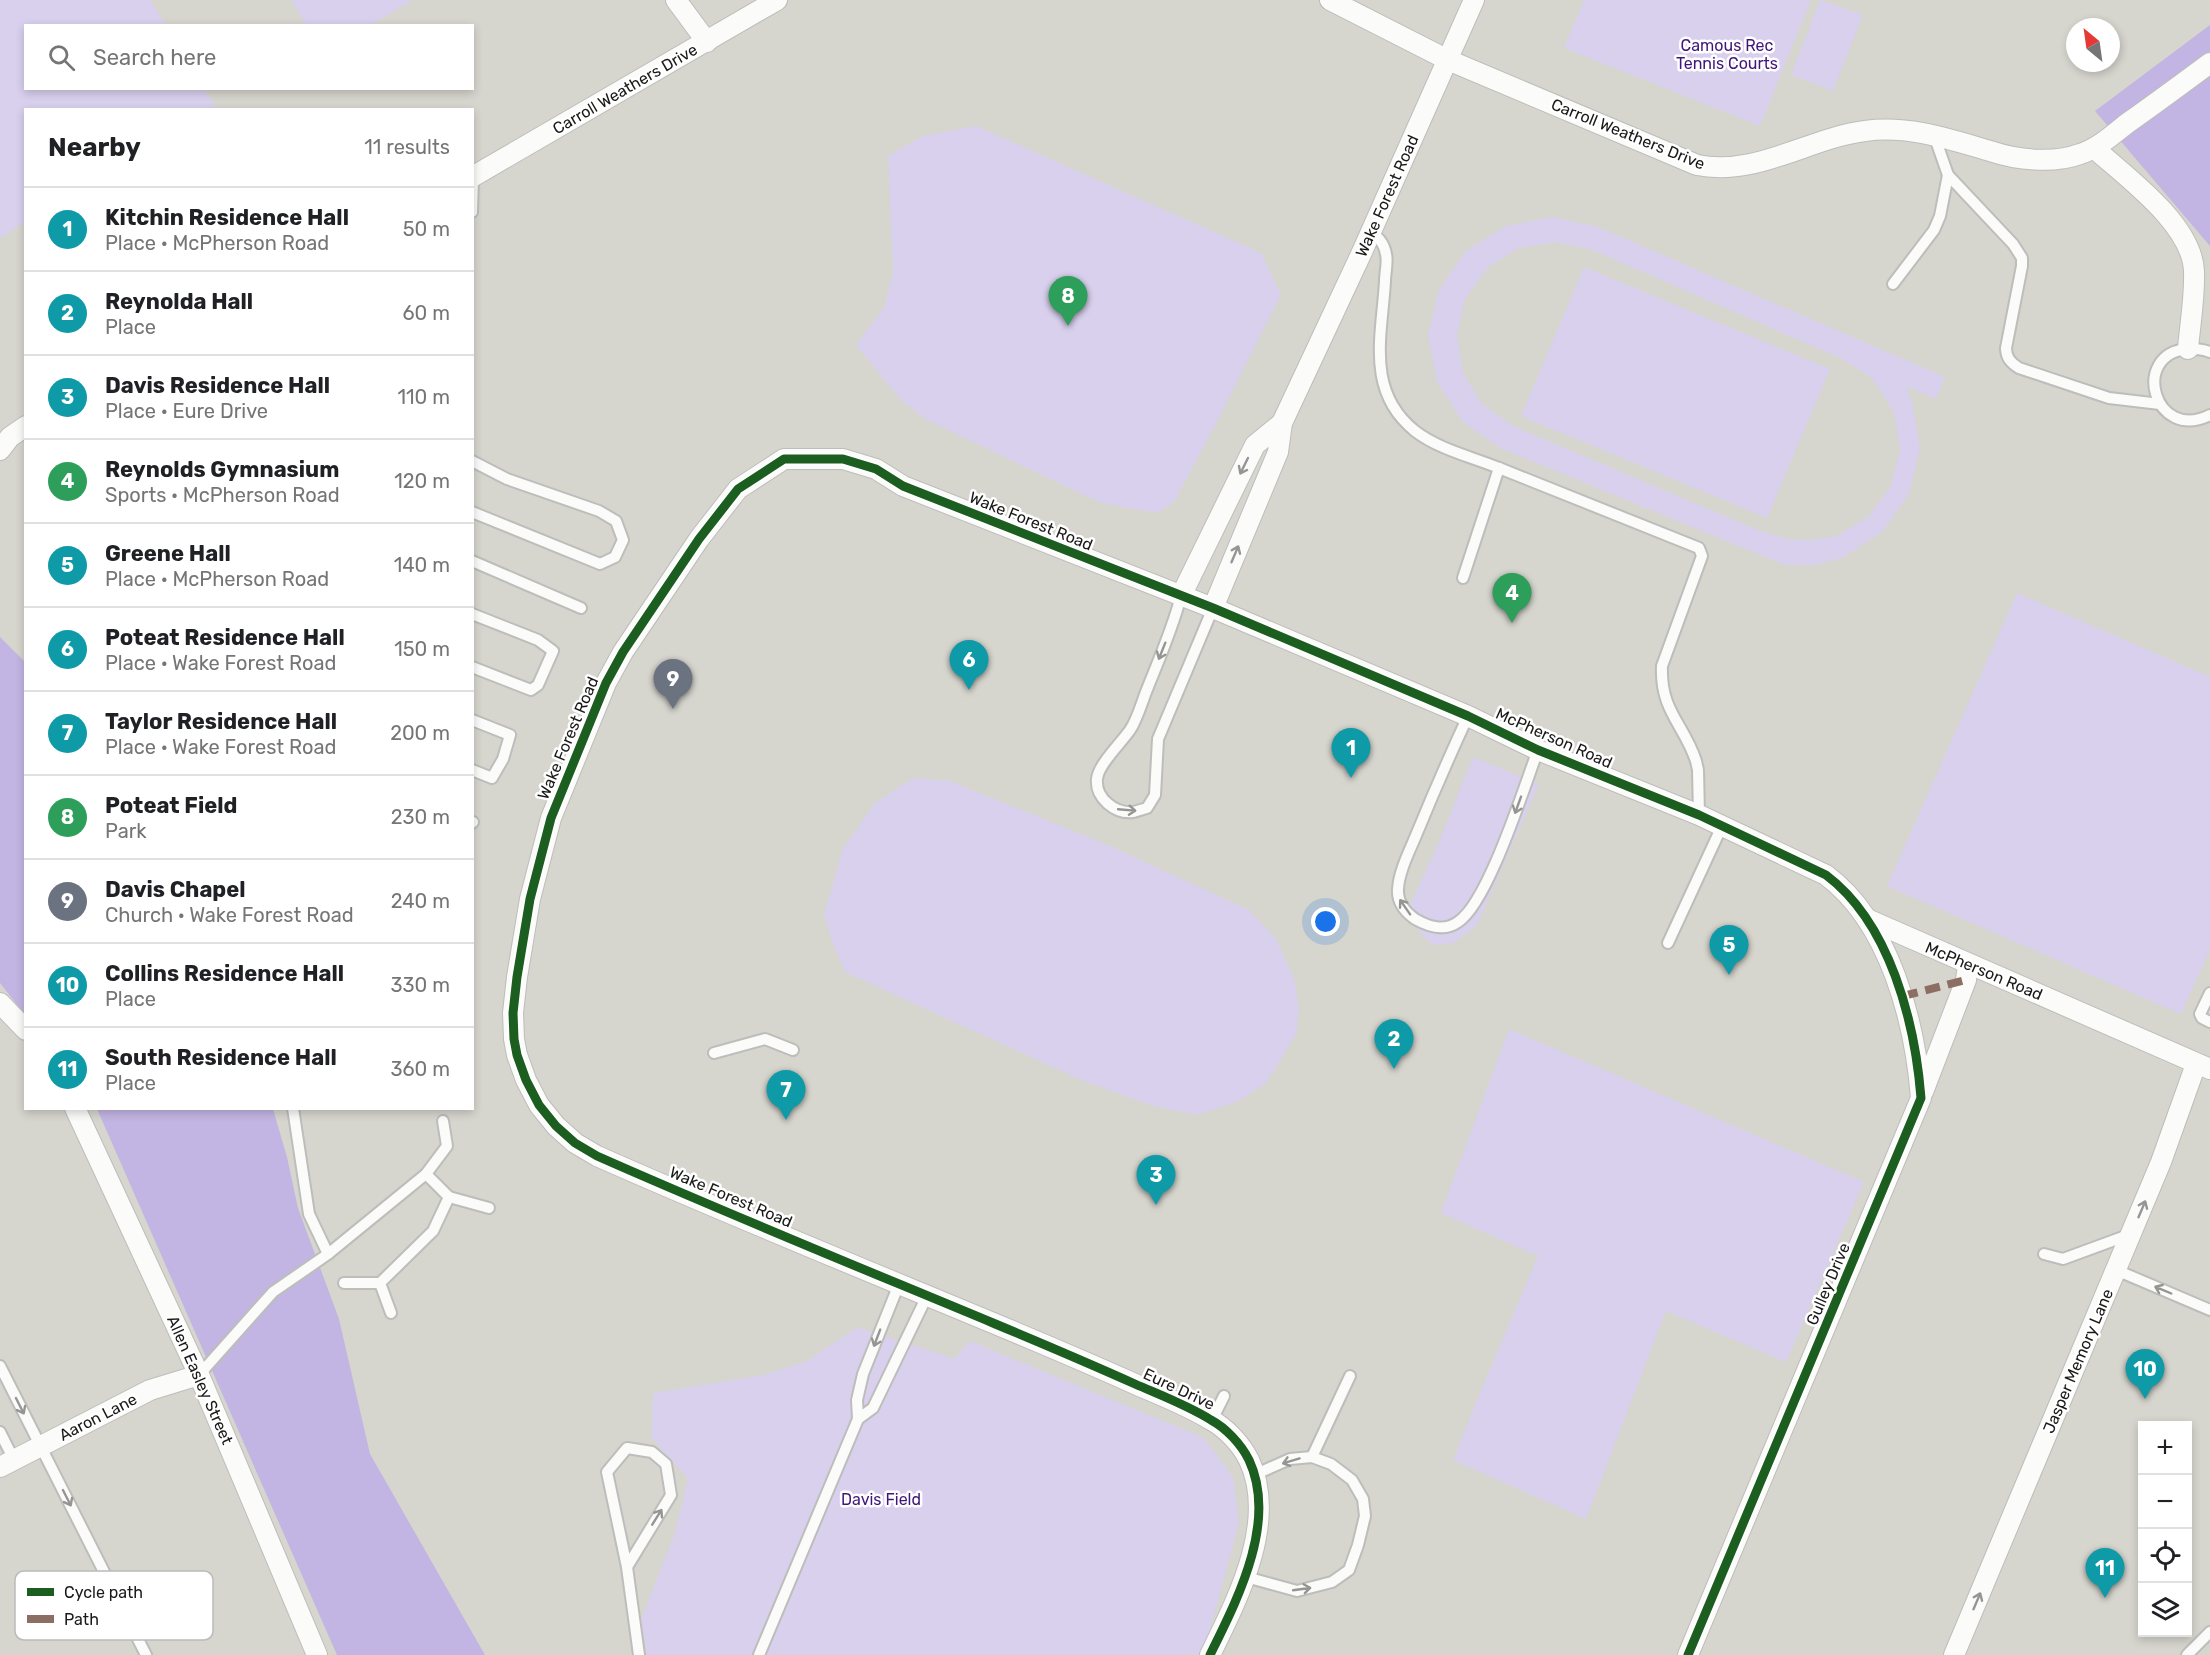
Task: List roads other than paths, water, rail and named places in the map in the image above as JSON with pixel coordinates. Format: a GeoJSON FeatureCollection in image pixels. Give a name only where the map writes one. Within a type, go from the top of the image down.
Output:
{"type":"FeatureCollection","features":[{"type":"Feature","properties":{"kind":"street"},"geometry":{"type":"LineString","coordinates":[[676,0],[707,42]]}},
{"type":"Feature","properties":{"kind":"street","name":"Carroll Weathers Drive"},"geometry":{"type":"LineString","coordinates":[[474,176],[777,0]]}},
{"type":"Feature","properties":{"kind":"street","name":"Carroll Weathers Drive"},"geometry":{"type":"LineString","coordinates":[[1330,0],[1448,60],[1708,168],[1727,168],[1751,163],[1791,153],[1850,133],[1869,130],[1894,130],[1934,135],[1998,154],[2037,159],[2078,155],[2094,148],[2210,63]]}},
{"type":"Feature","properties":{"kind":"street","name":"Wake Forest Road"},"geometry":{"type":"LineString","coordinates":[[927,1296],[597,1156],[575,1143],[556,1126],[539,1105],[526,1080],[514,1039],[513,1013],[517,977],[530,899],[550,818],[606,683],[622,652],[699,539],[738,489],[784,459],[843,459],[876,469],[903,486],[1213,608],[1278,452],[1282,423],[1371,232],[1474,0]]}},
{"type":"Feature","properties":{"kind":"street"},"geometry":{"type":"LineString","coordinates":[[2094,148],[2161,209],[2188,250],[2194,269],[2188,349]]}},
{"type":"Feature","properties":{"kind":"street","name":"Wake Forest Road"},"geometry":{"type":"LineString","coordinates":[[1181,596],[1255,445],[1282,423]]}},
{"type":"Feature","properties":{"kind":"street"},"geometry":{"type":"LineString","coordinates":[[0,450],[10,437],[24,427]]}},
{"type":"Feature","properties":{"kind":"street","name":"McPherson Road"},"geometry":{"type":"LineString","coordinates":[[1213,608],[1468,716],[1538,750],[1699,815],[1826,875],[1849,895],[1867,919],[2203,1066]]}},
{"type":"Feature","properties":{"kind":"street","name":"Gulley Drive"},"geometry":{"type":"LineString","coordinates":[[1867,919],[1903,996],[1911,1022],[1919,1068],[1921,1098]]}},
{"type":"Feature","properties":{"kind":"street","name":"Gulley Drive"},"geometry":{"type":"LineString","coordinates":[[1688,1655],[1921,1098],[1966,980],[1968,965]]}},
{"type":"Feature","properties":{"kind":"street"},"geometry":{"type":"LineString","coordinates":[[0,1002],[24,1028]]}},
{"type":"Feature","properties":{"kind":"street","name":"Jasper Memory Lane"},"geometry":{"type":"LineString","coordinates":[[1954,1655],[2203,1066]]}},
{"type":"Feature","properties":{"kind":"street","name":"Allen Easley Street"},"geometry":{"type":"LineString","coordinates":[[76,1110],[199,1375],[317,1655]]}},
{"type":"Feature","properties":{"kind":"street","name":"Eure Drive"},"geometry":{"type":"LineString","coordinates":[[927,1296],[1061,1351],[1212,1420],[1239,1445],[1254,1475],[1259,1502],[1258,1521],[1246,1577],[1210,1655]]}},
{"type":"Feature","properties":{"kind":"street","name":"Aaron Lane"},"geometry":{"type":"LineString","coordinates":[[7,1464],[150,1390],[199,1375]]}},
{"type":"Feature","properties":{"kind":"lane"},"geometry":{"type":"LineString","coordinates":[[1934,135],[1948,175],[1994,222],[2022,258],[2006,348],[2006,355],[2011,363],[2019,368],[2109,398],[2160,404]]}},
{"type":"Feature","properties":{"kind":"lane"},"geometry":{"type":"LineString","coordinates":[[1893,285],[1934,230],[1940,216],[1948,175]]}},
{"type":"Feature","properties":{"kind":"lane"},"geometry":{"type":"LineString","coordinates":[[1371,232],[1380,238],[1387,256],[1378,342],[1380,374],[1389,397],[1406,422],[1416,431],[1444,447],[1699,548],[1702,552],[1662,666],[1661,677],[1668,706],[1696,761],[1699,815]]}},
{"type":"Feature","properties":{"kind":"lane"},"geometry":{"type":"LineString","coordinates":[[2210,352],[2200,348],[2176,350],[2165,357],[2158,367],[2154,386],[2160,404],[2178,419],[2201,420],[2210,416]]}},
{"type":"Feature","properties":{"kind":"lane"},"geometry":{"type":"LineString","coordinates":[[474,462],[507,479],[599,511],[616,521],[622,540],[615,557],[600,564],[474,513]]}},
{"type":"Feature","properties":{"kind":"lane"},"geometry":{"type":"LineString","coordinates":[[1463,578],[1499,468]]}},
{"type":"Feature","properties":{"kind":"lane"},"geometry":{"type":"LineString","coordinates":[[474,562],[581,608]]}},
{"type":"Feature","properties":{"kind":"lane"},"geometry":{"type":"LineString","coordinates":[[1181,596],[1174,621],[1131,728],[1111,756],[1099,768],[1096,781],[1101,796],[1110,806],[1132,812],[1147,808],[1155,795],[1158,739],[1213,608]]}},
{"type":"Feature","properties":{"kind":"lane"},"geometry":{"type":"LineString","coordinates":[[474,615],[538,640],[553,651],[538,685],[531,690],[474,668]]}},
{"type":"Feature","properties":{"kind":"lane"},"geometry":{"type":"LineString","coordinates":[[1468,716],[1440,775],[1398,887],[1401,906],[1408,914],[1422,923],[1444,928],[1458,922],[1473,907],[1500,852],[1538,750]]}},
{"type":"Feature","properties":{"kind":"lane"},"geometry":{"type":"LineString","coordinates":[[474,721],[510,735],[503,759],[492,778],[474,771]]}},
{"type":"Feature","properties":{"kind":"lane"},"geometry":{"type":"LineString","coordinates":[[1668,943],[1722,826]]}},
{"type":"Feature","properties":{"kind":"lane"},"geometry":{"type":"LineString","coordinates":[[2206,1020],[2200,1014],[2210,993]]}},
{"type":"Feature","properties":{"kind":"lane"},"geometry":{"type":"LineString","coordinates":[[714,1053],[765,1039],[793,1050]]}},
{"type":"Feature","properties":{"kind":"lane"},"geometry":{"type":"LineString","coordinates":[[293,1110],[309,1214],[328,1254]]}},
{"type":"Feature","properties":{"kind":"lane"},"geometry":{"type":"LineString","coordinates":[[199,1375],[273,1292],[328,1254],[426,1174],[447,1146],[443,1121]]}},
{"type":"Feature","properties":{"kind":"lane"},"geometry":{"type":"LineString","coordinates":[[426,1174],[449,1197],[489,1208]]}},
{"type":"Feature","properties":{"kind":"lane"},"geometry":{"type":"LineString","coordinates":[[344,1283],[380,1283],[433,1231],[449,1197]]}},
{"type":"Feature","properties":{"kind":"lane"},"geometry":{"type":"LineString","coordinates":[[2044,1254],[2063,1260],[2132,1234]]}},
{"type":"Feature","properties":{"kind":"lane"},"geometry":{"type":"LineString","coordinates":[[2116,1270],[2210,1310]]}},
{"type":"Feature","properties":{"kind":"lane"},"geometry":{"type":"LineString","coordinates":[[380,1283],[391,1313]]}},
{"type":"Feature","properties":{"kind":"lane"},"geometry":{"type":"LineString","coordinates":[[759,1655],[858,1419],[857,1400],[863,1374],[899,1284]]}},
{"type":"Feature","properties":{"kind":"lane"},"geometry":{"type":"LineString","coordinates":[[858,1419],[873,1408],[927,1296]]}},
{"type":"Feature","properties":{"kind":"lane"},"geometry":{"type":"LineString","coordinates":[[0,1366],[104,1571]]}},
{"type":"Feature","properties":{"kind":"lane"},"geometry":{"type":"LineString","coordinates":[[1312,1457],[1350,1376]]}},
{"type":"Feature","properties":{"kind":"lane"},"geometry":{"type":"LineString","coordinates":[[1212,1420],[1224,1396]]}},
{"type":"Feature","properties":{"kind":"lane"},"geometry":{"type":"LineString","coordinates":[[0,1432],[7,1464]]}},
{"type":"Feature","properties":{"kind":"lane"},"geometry":{"type":"LineString","coordinates":[[627,1568],[671,1495],[666,1464],[652,1452],[627,1448],[607,1472],[627,1568],[639,1655]]}},
{"type":"Feature","properties":{"kind":"lane"},"geometry":{"type":"LineString","coordinates":[[1246,1577],[1297,1591],[1332,1582],[1349,1570],[1365,1516],[1363,1499],[1352,1480],[1331,1464],[1312,1457],[1290,1459],[1254,1475]]}},
{"type":"Feature","properties":{"kind":"lane"},"geometry":{"type":"LineString","coordinates":[[2187,1655],[2210,1632]]}},
{"type":"Feature","properties":{"kind":"lane"},"geometry":{"type":"LineString","coordinates":[[138,1640],[146,1655]]}},
{"type":"Feature","properties":{"kind":"place","name":"Poteat Field"},"geometry":{"type":"Point","coordinates":[1068,326]}},
{"type":"Feature","properties":{"kind":"place","name":"Reynolds Gymnasium"},"geometry":{"type":"Point","coordinates":[1512,623]}},
{"type":"Feature","properties":{"kind":"place","name":"Poteat Residence Hall"},"geometry":{"type":"Point","coordinates":[969,690]}},
{"type":"Feature","properties":{"kind":"place","name":"Davis Chapel"},"geometry":{"type":"Point","coordinates":[673,709]}},
{"type":"Feature","properties":{"kind":"place","name":"Kitchin Residence Hall"},"geometry":{"type":"Point","coordinates":[1351,778]}},
{"type":"Feature","properties":{"kind":"place","name":"Greene Hall"},"geometry":{"type":"Point","coordinates":[1729,975]}},
{"type":"Feature","properties":{"kind":"place","name":"Reynolda Hall"},"geometry":{"type":"Point","coordinates":[1394,1069]}},
{"type":"Feature","properties":{"kind":"place","name":"Taylor Residence Hall"},"geometry":{"type":"Point","coordinates":[786,1120]}},
{"type":"Feature","properties":{"kind":"place","name":"Davis Residence Hall"},"geometry":{"type":"Point","coordinates":[1156,1205]}},
{"type":"Feature","properties":{"kind":"place","name":"Collins Residence Hall"},"geometry":{"type":"Point","coordinates":[2145,1399]}},
{"type":"Feature","properties":{"kind":"place","name":"South Residence Hall"},"geometry":{"type":"Point","coordinates":[2105,1598]}},
{"type":"Feature","properties":{"kind":"park label","name":"Camous Rec Tennis Courts"},"geometry":{"type":"Point","coordinates":[1727,54]}},
{"type":"Feature","properties":{"kind":"park label","name":"Davis Field"},"geometry":{"type":"Point","coordinates":[881,1499]}}]}
